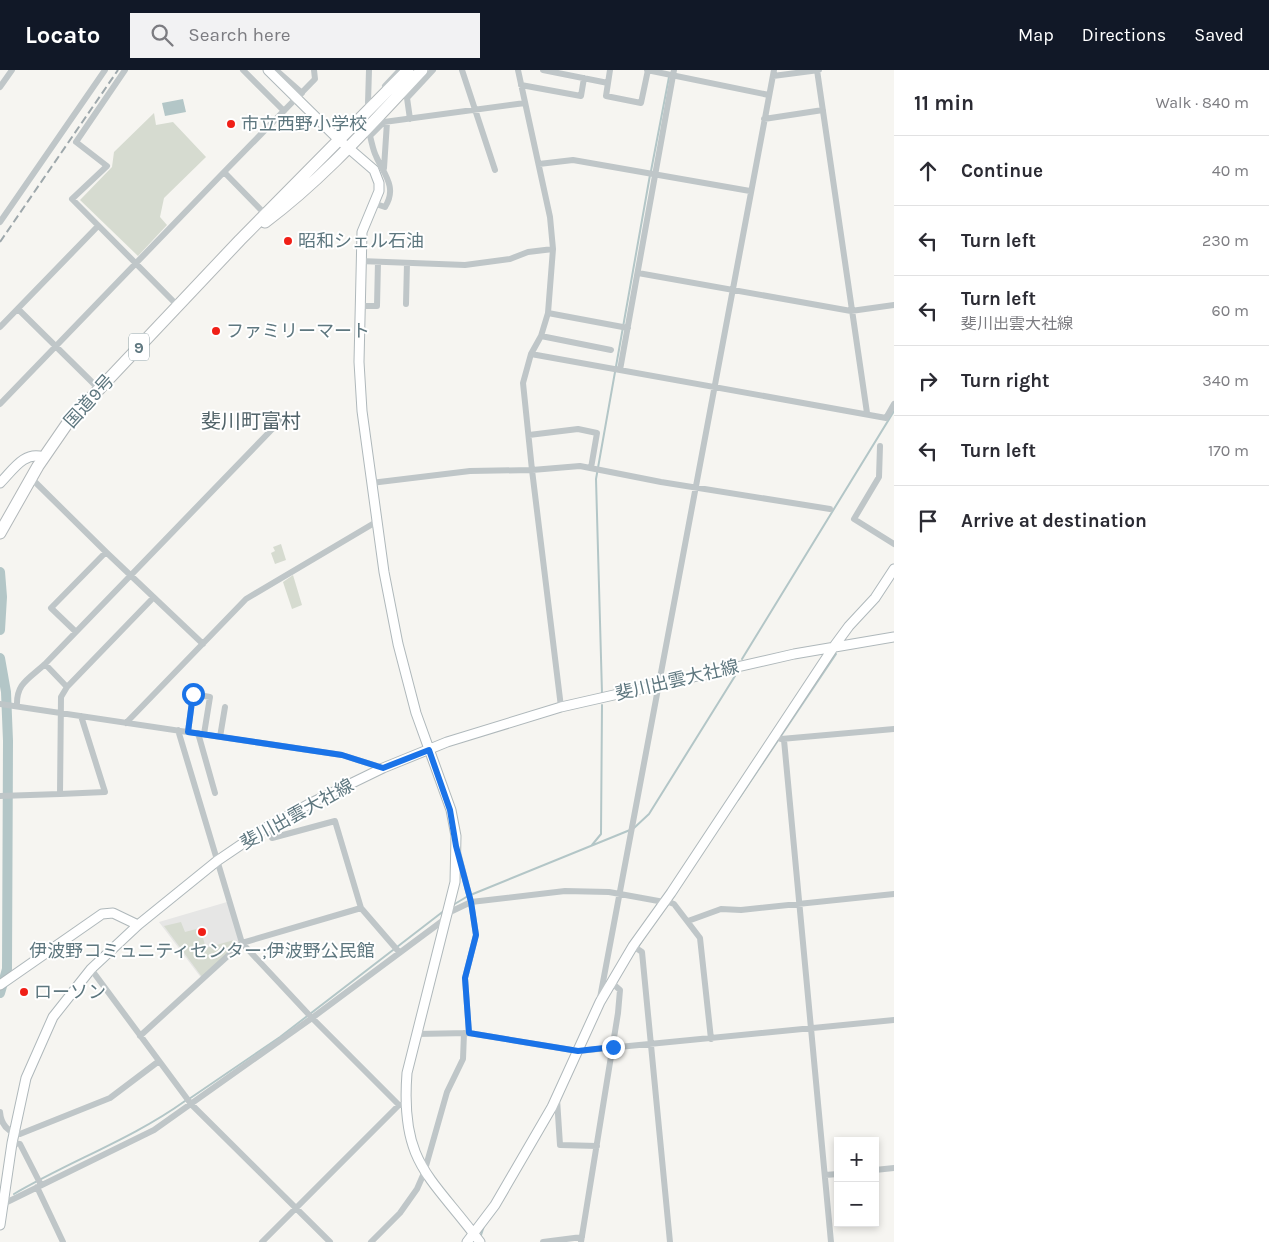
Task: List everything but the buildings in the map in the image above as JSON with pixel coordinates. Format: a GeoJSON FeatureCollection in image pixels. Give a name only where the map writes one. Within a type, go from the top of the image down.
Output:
{"type":"FeatureCollection","features":[{"type":"Feature","properties":{"kind":"highway","name":"国道9号"},"geometry":{"type":"LineString","coordinates":[[0,533],[43,457],[69,420],[368,107],[408,70]]}},
{"type":"Feature","properties":{"kind":"highway","name":"国道9号"},"geometry":{"type":"LineString","coordinates":[[240,240],[299,197],[349,148],[422,70]]}},
{"type":"Feature","properties":{"kind":"street"},"geometry":{"type":"LineString","coordinates":[[0,87],[12,70]]}},
{"type":"Feature","properties":{"kind":"street"},"geometry":{"type":"LineString","coordinates":[[0,222],[105,70]]}},
{"type":"Feature","properties":{"kind":"street"},"geometry":{"type":"LineString","coordinates":[[125,70],[76,142],[107,166],[72,198],[134,263],[178,305]]}},
{"type":"Feature","properties":{"kind":"street"},"geometry":{"type":"LineString","coordinates":[[243,70],[284,111]]}},
{"type":"Feature","properties":{"kind":"street"},"geometry":{"type":"LineString","coordinates":[[268,70],[299,96]]}},
{"type":"Feature","properties":{"kind":"street"},"geometry":{"type":"LineString","coordinates":[[276,70],[338,139],[377,175],[379,191],[372,203],[362,232],[359,306],[362,411],[376,522],[398,644],[429,750],[450,810],[456,846],[471,902],[476,935],[465,978],[466,1033],[462,1059],[447,1092],[424,1173],[417,1189],[400,1213],[370,1242]]}},
{"type":"Feature","properties":{"kind":"street"},"geometry":{"type":"LineString","coordinates":[[0,404],[134,263],[315,79],[314,70]]}},
{"type":"Feature","properties":{"kind":"street"},"geometry":{"type":"LineString","coordinates":[[368,107],[369,70]]}},
{"type":"Feature","properties":{"kind":"street"},"geometry":{"type":"LineString","coordinates":[[368,107],[400,70]]}},
{"type":"Feature","properties":{"kind":"street"},"geometry":{"type":"LineString","coordinates":[[410,119],[407,98],[433,70]]}},
{"type":"Feature","properties":{"kind":"street"},"geometry":{"type":"LineString","coordinates":[[462,70],[476,110],[485,145],[495,170]]}},
{"type":"Feature","properties":{"kind":"street"},"geometry":{"type":"LineString","coordinates":[[518,70],[550,217],[554,249],[548,313],[541,336],[531,354],[523,383],[561,706]]}},
{"type":"Feature","properties":{"kind":"street"},"geometry":{"type":"LineString","coordinates":[[542,70],[608,83]]}},
{"type":"Feature","properties":{"kind":"street"},"geometry":{"type":"LineString","coordinates":[[610,70],[606,96],[641,103],[648,70],[674,72],[769,95]]}},
{"type":"Feature","properties":{"kind":"street"},"geometry":{"type":"LineString","coordinates":[[600,1002],[622,893],[773,73],[818,70],[866,413]]}},
{"type":"Feature","properties":{"kind":"street"},"geometry":{"type":"LineString","coordinates":[[620,370],[674,72]]}},
{"type":"Feature","properties":{"kind":"street"},"geometry":{"type":"LineString","coordinates":[[521,84],[580,96],[584,78]]}},
{"type":"Feature","properties":{"kind":"street"},"geometry":{"type":"LineString","coordinates":[[408,84],[421,83]]}},
{"type":"Feature","properties":{"kind":"street"},"geometry":{"type":"LineString","coordinates":[[372,203],[385,207],[389,201],[390,189],[370,136],[387,122],[525,102]]}},
{"type":"Feature","properties":{"kind":"street"},"geometry":{"type":"LineString","coordinates":[[764,119],[823,110]]}},
{"type":"Feature","properties":{"kind":"street"},"geometry":{"type":"LineString","coordinates":[[384,169],[387,122]]}},
{"type":"Feature","properties":{"kind":"street"},"geometry":{"type":"LineString","coordinates":[[539,164],[573,160],[750,192]]}},
{"type":"Feature","properties":{"kind":"street"},"geometry":{"type":"LineString","coordinates":[[224,172],[265,214]]}},
{"type":"Feature","properties":{"kind":"street"},"geometry":{"type":"LineString","coordinates":[[0,327],[98,226]]}},
{"type":"Feature","properties":{"kind":"street"},"geometry":{"type":"LineString","coordinates":[[360,261],[465,265],[510,259],[528,252],[554,249]]}},
{"type":"Feature","properties":{"kind":"street"},"geometry":{"type":"LineString","coordinates":[[359,306],[377,306],[378,262]]}},
{"type":"Feature","properties":{"kind":"street"},"geometry":{"type":"LineString","coordinates":[[406,304],[407,263]]}},
{"type":"Feature","properties":{"kind":"street"},"geometry":{"type":"LineString","coordinates":[[638,273],[851,311],[894,305]]}},
{"type":"Feature","properties":{"kind":"street"},"geometry":{"type":"LineString","coordinates":[[18,309],[99,389]]}},
{"type":"Feature","properties":{"kind":"street"},"geometry":{"type":"LineString","coordinates":[[548,313],[628,328]]}},
{"type":"Feature","properties":{"kind":"street"},"geometry":{"type":"LineString","coordinates":[[541,336],[611,350]]}},
{"type":"Feature","properties":{"kind":"street"},"geometry":{"type":"LineString","coordinates":[[531,354],[886,418],[894,404]]}},
{"type":"Feature","properties":{"kind":"street"},"geometry":{"type":"LineString","coordinates":[[16,706],[16,693],[19,688],[76,632],[280,421]]}},
{"type":"Feature","properties":{"kind":"street"},"geometry":{"type":"LineString","coordinates":[[529,435],[578,429],[597,433],[591,468]]}},
{"type":"Feature","properties":{"kind":"street"},"geometry":{"type":"LineString","coordinates":[[880,446],[879,477],[854,519],[894,544]]}},
{"type":"Feature","properties":{"kind":"street"},"geometry":{"type":"LineString","coordinates":[[0,483],[26,457],[34,454],[43,457]]}},
{"type":"Feature","properties":{"kind":"street"},"geometry":{"type":"LineString","coordinates":[[371,483],[470,470],[532,470],[580,466],[661,482],[696,486],[830,509]]}},
{"type":"Feature","properties":{"kind":"street"},"geometry":{"type":"LineString","coordinates":[[31,478],[153,598],[203,644]]}},
{"type":"Feature","properties":{"kind":"street"},"geometry":{"type":"LineString","coordinates":[[126,723],[246,599],[376,522]]}},
{"type":"Feature","properties":{"kind":"street"},"geometry":{"type":"LineString","coordinates":[[76,632],[51,608],[106,552]]}},
{"type":"Feature","properties":{"kind":"street"},"geometry":{"type":"LineString","coordinates":[[467,1242],[495,1205],[557,1097],[600,1002],[634,946],[780,738],[835,645],[875,598],[894,569]]}},
{"type":"Feature","properties":{"kind":"street"},"geometry":{"type":"LineString","coordinates":[[60,794],[59,712],[61,697],[67,687],[153,598]]}},
{"type":"Feature","properties":{"kind":"street","name":"斐川出雲大社線"},"geometry":{"type":"LineString","coordinates":[[0,1225],[12,1143],[26,1078],[41,1040],[53,1017],[91,969],[138,925],[217,861],[267,827],[383,768],[429,750],[561,706],[835,645],[894,637]]}},
{"type":"Feature","properties":{"kind":"street"},"geometry":{"type":"LineString","coordinates":[[44,664],[67,687]]}},
{"type":"Feature","properties":{"kind":"street"},"geometry":{"type":"LineString","coordinates":[[188,732],[193,694],[210,697],[201,734],[215,792]]}},
{"type":"Feature","properties":{"kind":"street"},"geometry":{"type":"LineString","coordinates":[[1,704],[342,755],[383,768]]}},
{"type":"Feature","properties":{"kind":"street"},"geometry":{"type":"LineString","coordinates":[[220,737],[226,707]]}},
{"type":"Feature","properties":{"kind":"street"},"geometry":{"type":"LineString","coordinates":[[1,796],[105,792],[81,716]]}},
{"type":"Feature","properties":{"kind":"street"},"geometry":{"type":"LineString","coordinates":[[780,738],[894,729]]}},
{"type":"Feature","properties":{"kind":"street"},"geometry":{"type":"LineString","coordinates":[[178,730],[242,943],[312,1018],[401,1105]]}},
{"type":"Feature","properties":{"kind":"street"},"geometry":{"type":"LineString","coordinates":[[780,738],[799,904],[831,1242]]}},
{"type":"Feature","properties":{"kind":"street"},"geometry":{"type":"LineString","coordinates":[[267,827],[272,838],[335,821],[361,908],[400,952]]}},
{"type":"Feature","properties":{"kind":"street"},"geometry":{"type":"LineString","coordinates":[[456,846],[455,882],[416,1034],[401,1105],[408,1136],[424,1173],[480,1242]]}},
{"type":"Feature","properties":{"kind":"street"},"geometry":{"type":"LineString","coordinates":[[2,1204],[154,1130],[312,1018],[447,915],[471,902],[565,891],[622,893],[674,904],[700,938],[710,1038]]}},
{"type":"Feature","properties":{"kind":"street"},"geometry":{"type":"LineString","coordinates":[[688,922],[721,909],[741,910],[894,894]]}},
{"type":"Feature","properties":{"kind":"street"},"geometry":{"type":"LineString","coordinates":[[140,1036],[242,943],[361,908]]}},
{"type":"Feature","properties":{"kind":"street"},"geometry":{"type":"LineString","coordinates":[[0,985],[102,914],[113,913],[138,925]]}},
{"type":"Feature","properties":{"kind":"street"},"geometry":{"type":"LineString","coordinates":[[634,946],[642,952],[670,1242]]}},
{"type":"Feature","properties":{"kind":"street"},"geometry":{"type":"LineString","coordinates":[[91,969],[191,1104],[330,1242]]}},
{"type":"Feature","properties":{"kind":"street"},"geometry":{"type":"LineString","coordinates":[[543,1242],[582,1239],[613,1047],[620,990],[612,983]]}},
{"type":"Feature","properties":{"kind":"street"},"geometry":{"type":"LineString","coordinates":[[416,1034],[466,1033],[578,1051],[894,1020]]}},
{"type":"Feature","properties":{"kind":"street"},"geometry":{"type":"LineString","coordinates":[[0,1112],[0,1119],[5,1127],[20,1134],[110,1098],[159,1061]]}},
{"type":"Feature","properties":{"kind":"street"},"geometry":{"type":"LineString","coordinates":[[557,1097],[560,1145],[597,1146]]}},
{"type":"Feature","properties":{"kind":"street"},"geometry":{"type":"LineString","coordinates":[[262,1242],[401,1105]]}},
{"type":"Feature","properties":{"kind":"street"},"geometry":{"type":"LineString","coordinates":[[12,1143],[20,1144],[63,1242]]}},
{"type":"Feature","properties":{"kind":"street"},"geometry":{"type":"LineString","coordinates":[[879,1170],[894,1168]]}},
{"type":"Feature","properties":{"kind":"street"},"geometry":{"type":"LineString","coordinates":[[825,1175],[834,1174]]}},
{"type":"Feature","properties":{"kind":"shaded area"},"geometry":{"type":"Polygon","coordinates":[[[183,99],[186,112],[165,116],[162,103],[183,99]]]}},
{"type":"Feature","properties":{"kind":"shaded area"},"geometry":{"type":"Polygon","coordinates":[[[154,113],[156,125],[173,122],[206,157],[164,198],[160,217],[167,225],[138,256],[80,200],[112,167],[114,152],[154,113]]]}},
{"type":"Feature","properties":{"kind":"shaded area"},"geometry":{"type":"Polygon","coordinates":[[[281,544],[286,560],[275,564],[271,553],[275,551],[273,547],[281,544]]]}},
{"type":"Feature","properties":{"kind":"shaded area"},"geometry":{"type":"Polygon","coordinates":[[[293,575],[302,605],[292,609],[283,582],[293,575]]]}},
{"type":"Feature","properties":{"kind":"shaded area","name":"伊波野コミュニティセンター;伊波野公民館"},"geometry":{"type":"Polygon","coordinates":[[[227,902],[241,943],[202,979],[159,922],[227,902]]]}},
{"type":"Feature","properties":{"kind":"shaded area"},"geometry":{"type":"Polygon","coordinates":[[[181,922],[185,932],[200,928],[206,948],[234,940],[239,945],[202,977],[164,926],[181,922]]]}},
{"type":"Feature","properties":{"kind":"waterway"},"geometry":{"type":"LineString","coordinates":[[651,171],[669,77]]}},
{"type":"Feature","properties":{"kind":"waterway"},"geometry":{"type":"LineString","coordinates":[[602,693],[596,479],[650,175]]}},
{"type":"Feature","properties":{"kind":"waterway"},"geometry":{"type":"LineString","coordinates":[[742,659],[894,411]]}},
{"type":"Feature","properties":{"kind":"waterway"},"geometry":{"type":"LineString","coordinates":[[0,572],[2,597],[0,630]]}},
{"type":"Feature","properties":{"kind":"waterway"},"geometry":{"type":"LineString","coordinates":[[738,800],[836,654]]}},
{"type":"Feature","properties":{"kind":"waterway"},"geometry":{"type":"LineString","coordinates":[[0,658],[6,692],[8,741],[7,969],[0,993]]}},
{"type":"Feature","properties":{"kind":"waterway"},"geometry":{"type":"LineString","coordinates":[[634,828],[649,814],[735,676]]}},
{"type":"Feature","properties":{"kind":"waterway"},"geometry":{"type":"LineString","coordinates":[[592,845],[601,834],[602,705]]}},
{"type":"Feature","properties":{"kind":"waterway"},"geometry":{"type":"LineString","coordinates":[[453,905],[468,896],[630,830]]}},
{"type":"Feature","properties":{"kind":"waterway"},"geometry":{"type":"LineString","coordinates":[[397,947],[445,910]]}},
{"type":"Feature","properties":{"kind":"waterway"},"geometry":{"type":"LineString","coordinates":[[638,947],[645,936]]}},
{"type":"Feature","properties":{"kind":"waterway"},"geometry":{"type":"LineString","coordinates":[[189,1099],[280,1037],[393,950]]}},
{"type":"Feature","properties":{"kind":"waterway"},"geometry":{"type":"LineString","coordinates":[[14,1194],[144,1127],[185,1101]]}},
{"type":"Feature","properties":{"kind":"waterway"},"geometry":{"type":"LineString","coordinates":[[480,1238],[484,1226]]}},
{"type":"Feature","properties":{"kind":"railway"},"geometry":{"type":"LineString","coordinates":[[0,242],[118,70]]}},
{"type":"Feature","properties":{"kind":"place","name":"市立西野小学校"},"geometry":{"type":"Point","coordinates":[231,124]}},
{"type":"Feature","properties":{"kind":"place","name":"昭和シェル石油"},"geometry":{"type":"Point","coordinates":[288,241]}},
{"type":"Feature","properties":{"kind":"place","name":"ファミリーマート"},"geometry":{"type":"Point","coordinates":[216,331]}},
{"type":"Feature","properties":{"kind":"place","name":"伊波野コミュニティセンター;伊波野公民館"},"geometry":{"type":"Point","coordinates":[202,932]}},
{"type":"Feature","properties":{"kind":"place","name":"ローソン"},"geometry":{"type":"Point","coordinates":[24,992]}},
{"type":"Feature","properties":{"kind":"district","name":"斐川町富村"},"geometry":{"type":"Point","coordinates":[251,421]}},
{"type":"Feature","properties":{"kind":"route"},"geometry":{"type":"LineString","coordinates":[[193,694],[188,732],[342,755],[358,758],[383,768],[429,750],[450,810],[456,836],[456,846],[471,902],[476,935],[465,978],[469,1033],[578,1051],[613,1047]]}}]}
